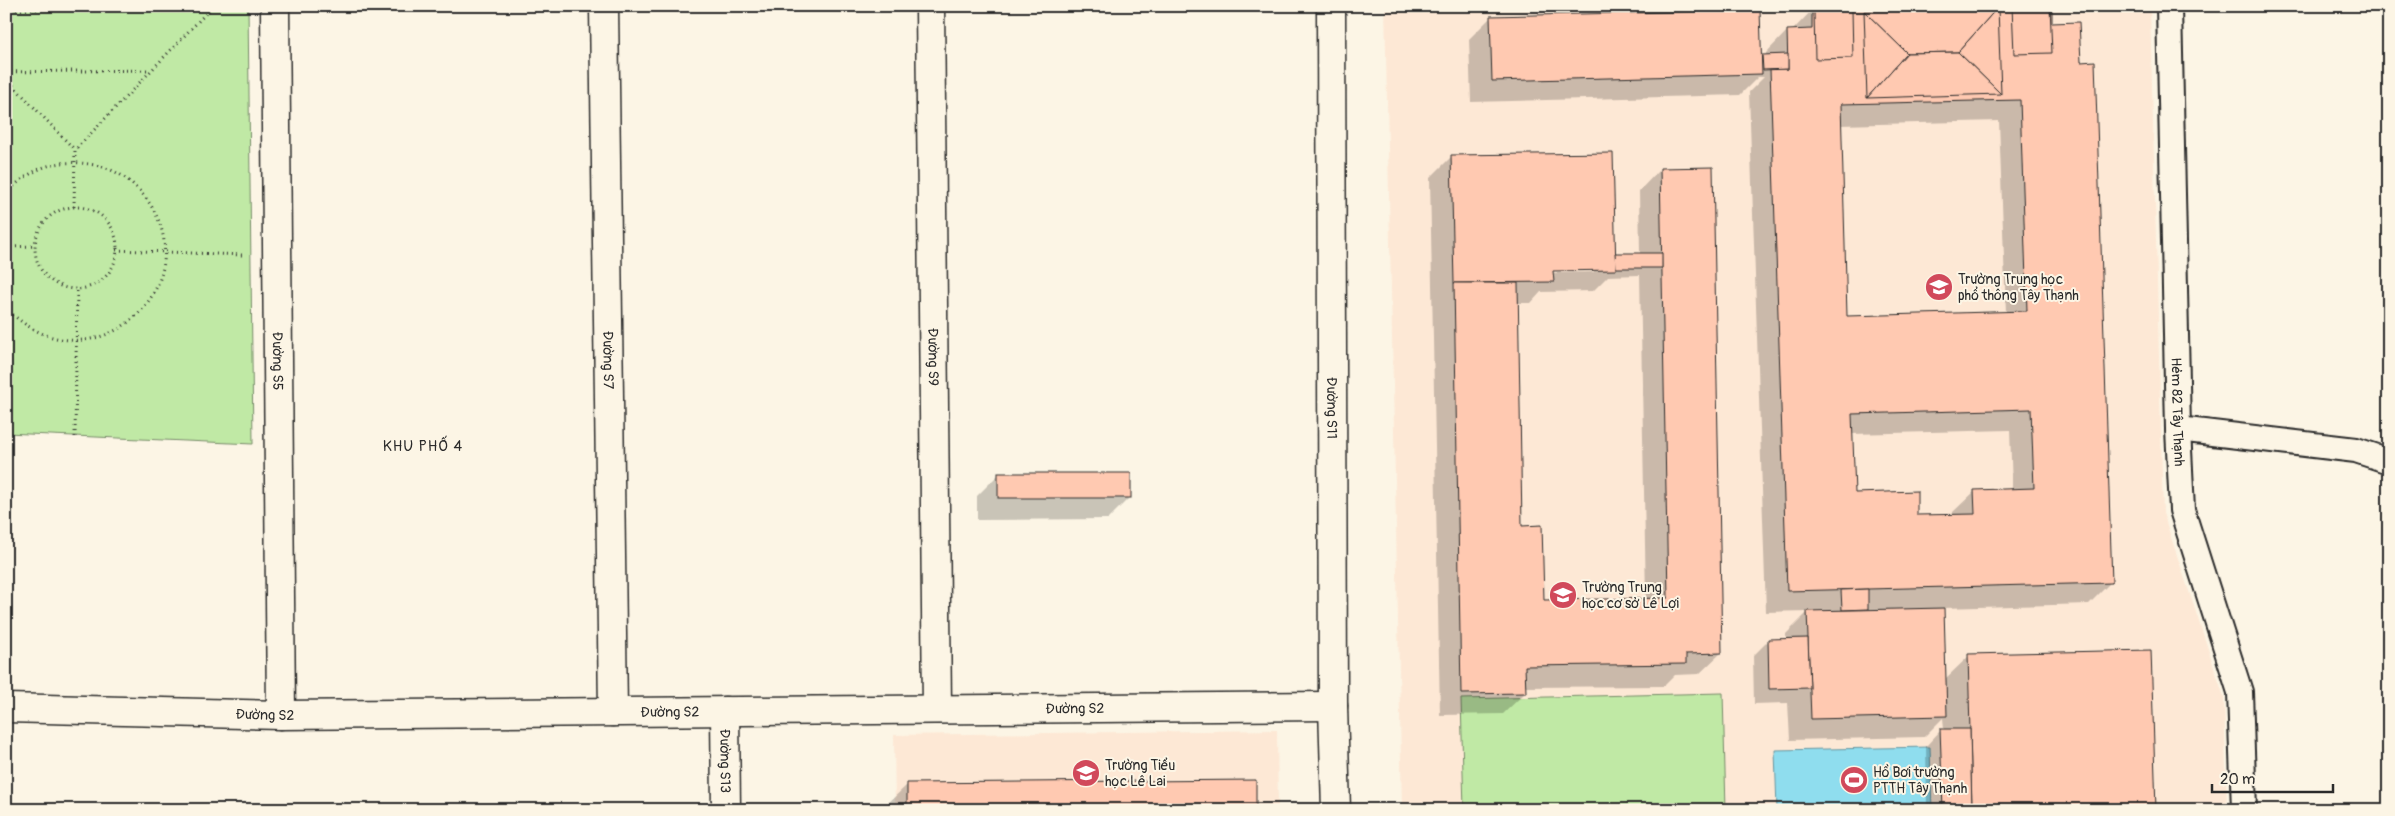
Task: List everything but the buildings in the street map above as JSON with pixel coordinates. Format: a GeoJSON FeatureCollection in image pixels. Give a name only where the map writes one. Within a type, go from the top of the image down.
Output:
{"type":"FeatureCollection","features":[{"type":"Feature","properties":{"kind":"street","name":"Đường S5"},"geometry":{"type":"LineString","coordinates":[[275,6],[281,715]]}},
{"type":"Feature","properties":{"kind":"street","name":"Đường S7"},"geometry":{"type":"LineString","coordinates":[[604,6],[613,712]]}},
{"type":"Feature","properties":{"kind":"street","name":"Đường S9"},"geometry":{"type":"LineString","coordinates":[[930,6],[937,708]]}},
{"type":"Feature","properties":{"kind":"street","name":"Đường S11"},"geometry":{"type":"LineString","coordinates":[[1331,6],[1333,706],[1336,810]]}},
{"type":"Feature","properties":{"kind":"street","name":"Đường S2"},"geometry":{"type":"LineString","coordinates":[[6,708],[281,715],[1333,706]]}},
{"type":"Feature","properties":{"kind":"street","name":"Đường S13"},"geometry":{"type":"LineString","coordinates":[[725,711],[726,810]]}},
{"type":"Feature","properties":{"kind":"lane","name":"Hẻm 82 Tây Thạnh"},"geometry":{"type":"LineString","coordinates":[[2169,6],[2178,429],[2182,510],[2240,692],[2244,810]]}},
{"type":"Feature","properties":{"kind":"lane"},"geometry":{"type":"LineString","coordinates":[[2178,429],[2356,450],[2389,461]]}},
{"type":"Feature","properties":{"kind":"path"},"geometry":{"type":"LineString","coordinates":[[6,10],[182,6]]}},
{"type":"Feature","properties":{"kind":"path"},"geometry":{"type":"LineString","coordinates":[[74,207],[75,150],[214,6]]}},
{"type":"Feature","properties":{"kind":"path"},"geometry":{"type":"LineString","coordinates":[[6,72],[152,70]]}},
{"type":"Feature","properties":{"kind":"path"},"geometry":{"type":"LineString","coordinates":[[6,78],[75,150]]}},
{"type":"Feature","properties":{"kind":"path"},"geometry":{"type":"LineString","coordinates":[[6,193],[24,176],[50,164],[74,162],[108,168],[135,185],[154,209],[163,238],[164,252],[163,270],[152,298],[131,322],[105,336],[78,341],[46,336],[21,323],[6,308]]}},
{"type":"Feature","properties":{"kind":"path"},"geometry":{"type":"LineString","coordinates":[[74,207],[95,211],[113,231],[117,245],[115,259],[109,271],[100,281],[86,287],[77,288],[60,285],[49,278],[40,268],[36,256],[39,231],[46,220],[56,212],[74,207]]}},
{"type":"Feature","properties":{"kind":"path"},"geometry":{"type":"LineString","coordinates":[[6,247],[36,246]]}},
{"type":"Feature","properties":{"kind":"path"},"geometry":{"type":"LineString","coordinates":[[116,250],[277,256]]}},
{"type":"Feature","properties":{"kind":"path"},"geometry":{"type":"LineString","coordinates":[[75,436],[78,341],[77,288]]}},
{"type":"Feature","properties":{"kind":"shaded area","name":"Trường Trung học phổ thông Tây Thạnh"},"geometry":{"type":"Polygon","coordinates":[[[1385,6],[2150,6],[2163,513],[2224,697],[2227,810],[1402,810],[1385,6]]]}},
{"type":"Feature","properties":{"kind":"shaded area","name":"Trường Tiểu học Lê Lai"},"geometry":{"type":"Polygon","coordinates":[[[1277,730],[1278,810],[895,810],[894,735],[1277,730]]]}},
{"type":"Feature","properties":{"kind":"green space"},"geometry":{"type":"Polygon","coordinates":[[[6,6],[248,6],[253,444],[6,433],[6,6]]]}},
{"type":"Feature","properties":{"kind":"green space"},"geometry":{"type":"Polygon","coordinates":[[[1723,693],[1726,810],[1464,810],[1461,699],[1723,693]]]}},
{"type":"Feature","properties":{"kind":"water","name":"Hồ Bơi trường PTTH Tây Thạnh"},"geometry":{"type":"Polygon","coordinates":[[[1930,747],[1932,810],[1777,810],[1775,750],[1930,747]]]}},
{"type":"Feature","properties":{"kind":"place","name":"Trường Trung học phổ thông Tây Thạnh"},"geometry":{"type":"Point","coordinates":[1939,287]}},
{"type":"Feature","properties":{"kind":"place","name":"Trường Trung học cơ sở Lê Lợi"},"geometry":{"type":"Point","coordinates":[1563,595]}},
{"type":"Feature","properties":{"kind":"place","name":"Trường Tiểu học Lê Lai"},"geometry":{"type":"Point","coordinates":[1086,773]}},
{"type":"Feature","properties":{"kind":"place","name":"Hồ Bơi trường PTTH Tây Thạnh"},"geometry":{"type":"Point","coordinates":[1854,780]}},
{"type":"Feature","properties":{"kind":"district","name":"KHU PHỐ 4"},"geometry":{"type":"Point","coordinates":[423,446]}}]}
